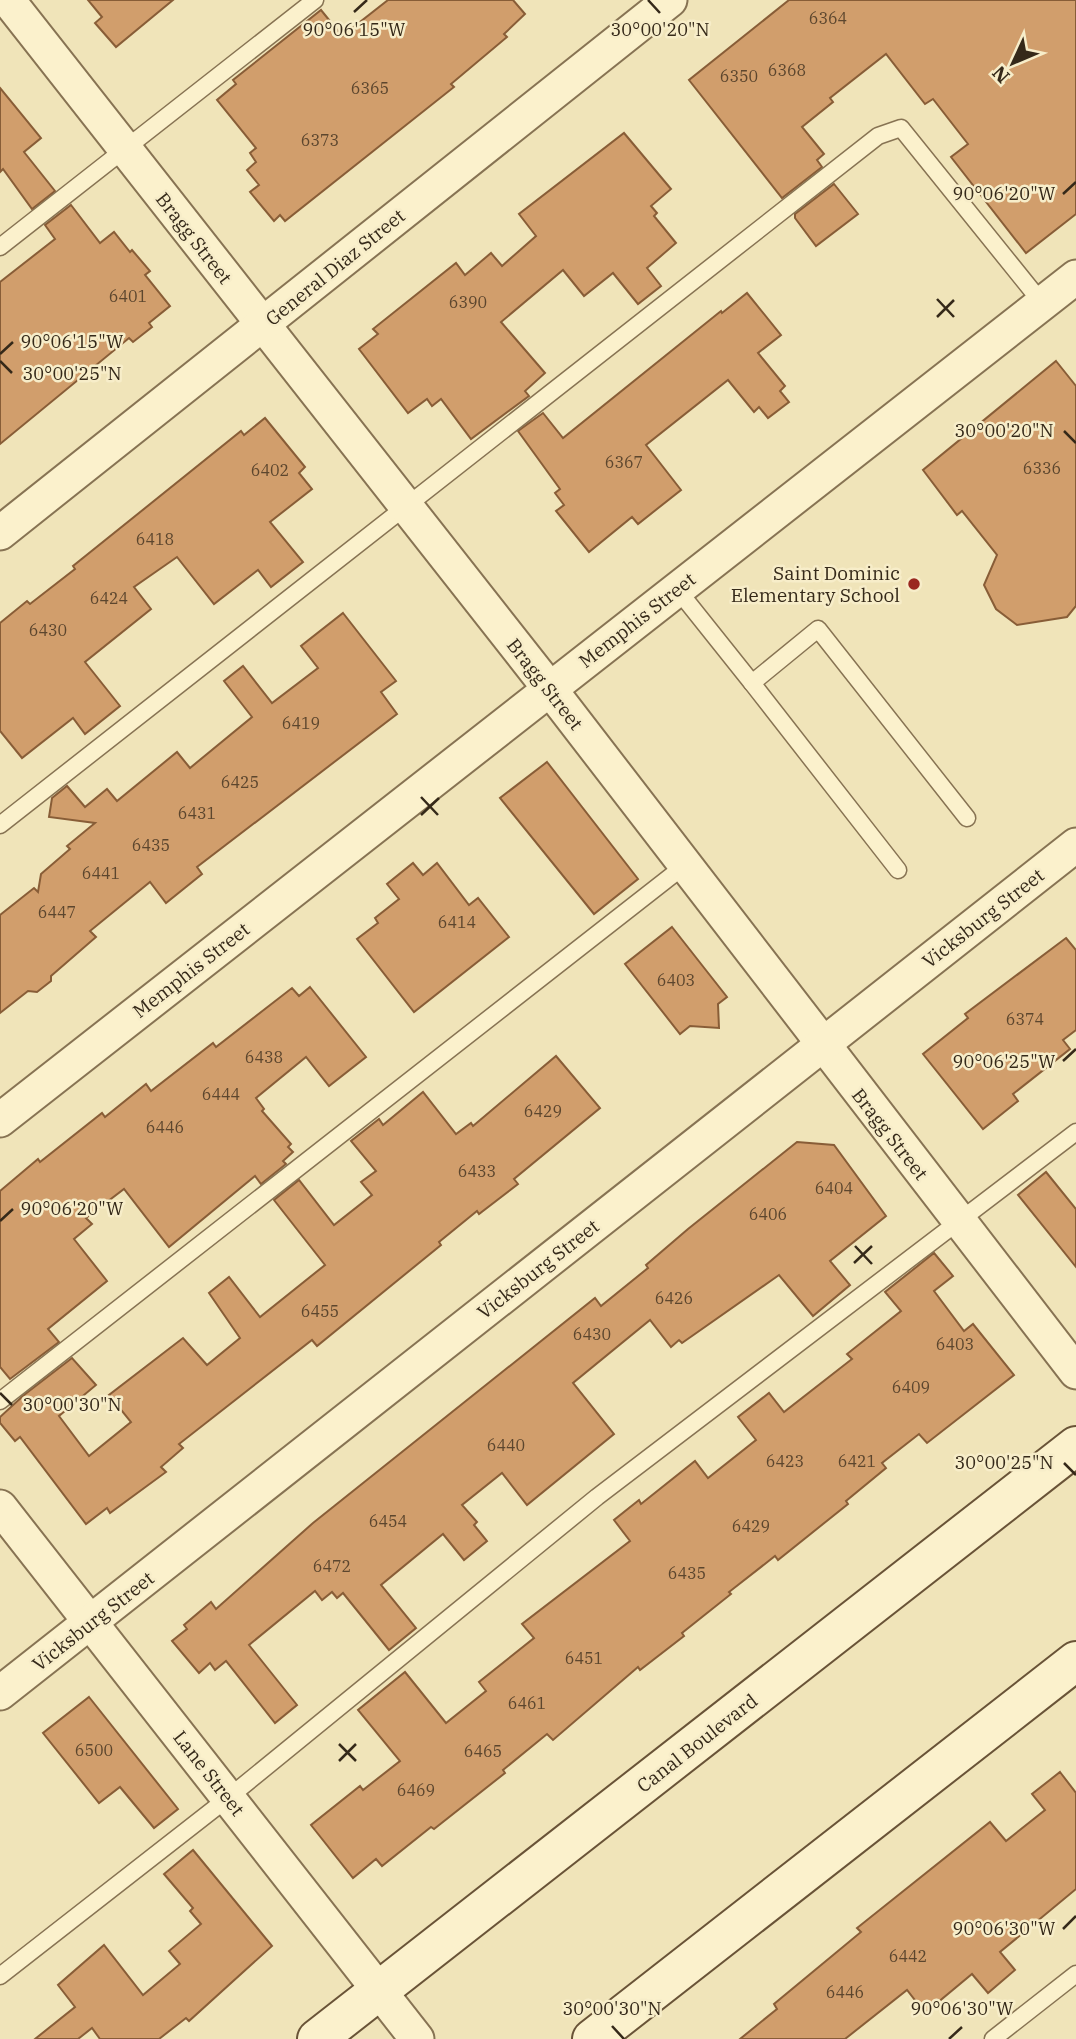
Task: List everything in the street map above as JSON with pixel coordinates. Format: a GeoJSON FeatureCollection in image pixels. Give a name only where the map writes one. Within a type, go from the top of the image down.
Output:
{"type":"FeatureCollection","features":[{"type":"Feature","properties":{"kind":"main road","name":"Canal Boulevard"},"geometry":{"type":"LineString","coordinates":[[317,2039],[1076,1446]]}},
{"type":"Feature","properties":{"kind":"main road"},"geometry":{"type":"LineString","coordinates":[[592,2039],[1076,1661]]}},
{"type":"Feature","properties":{"kind":"street","name":"Bragg Street"},"geometry":{"type":"LineString","coordinates":[[8,0],[549,688],[821,1045],[1076,1372]]}},
{"type":"Feature","properties":{"kind":"street","name":"General Diaz Street"},"geometry":{"type":"LineString","coordinates":[[0,533],[670,0]]}},
{"type":"Feature","properties":{"kind":"street","name":"Memphis Street"},"geometry":{"type":"LineString","coordinates":[[0,1120],[1076,276]]}},
{"type":"Feature","properties":{"kind":"street","name":"Vicksburg Street"},"geometry":{"type":"LineString","coordinates":[[0,1693],[1076,845]]}},
{"type":"Feature","properties":{"kind":"street","name":"Lane Street"},"geometry":{"type":"LineString","coordinates":[[0,1507],[417,2039]]}},
{"type":"Feature","properties":{"kind":"lane"},"geometry":{"type":"LineString","coordinates":[[0,247],[315,0]]}},
{"type":"Feature","properties":{"kind":"lane"},"geometry":{"type":"LineString","coordinates":[[0,825],[878,136],[901,128],[1042,303]]}},
{"type":"Feature","properties":{"kind":"lane"},"geometry":{"type":"LineString","coordinates":[[677,589],[898,870]]}},
{"type":"Feature","properties":{"kind":"lane"},"geometry":{"type":"LineString","coordinates":[[752,683],[818,629],[967,818]]}},
{"type":"Feature","properties":{"kind":"lane"},"geometry":{"type":"LineString","coordinates":[[0,1401],[684,866]]}},
{"type":"Feature","properties":{"kind":"lane"},"geometry":{"type":"LineString","coordinates":[[0,1976],[228,1798],[597,1497],[1076,1132]]}},
{"type":"Feature","properties":{"kind":"lane"},"geometry":{"type":"LineString","coordinates":[[993,2039],[1076,1974]]}},
{"type":"Feature","properties":{"kind":"building"},"geometry":{"type":"Polygon","coordinates":[[[88,0],[173,0],[116,47],[95,23],[102,17],[88,0]]]}},
{"type":"Feature","properties":{"kind":"building"},"geometry":{"type":"Polygon","coordinates":[[[388,0],[513,0],[525,14],[504,34],[507,37],[451,84],[454,87],[285,221],[280,215],[274,221],[250,192],[259,185],[247,170],[256,162],[250,153],[256,148],[217,100],[236,84],[233,80],[321,10],[342,36],[388,0]]]}},
{"type":"Feature","properties":{"kind":"building"},"geometry":{"type":"Polygon","coordinates":[[[789,0],[1076,0],[1076,214],[1026,253],[951,157],[968,144],[933,99],[925,104],[886,54],[830,98],[833,102],[802,127],[824,154],[817,160],[822,167],[782,198],[689,80],[789,0]]]}},
{"type":"Feature","properties":{"kind":"building"},"geometry":{"type":"Polygon","coordinates":[[[0,88],[41,138],[24,152],[55,191],[32,209],[3,169],[0,172],[0,88]]]}},
{"type":"Feature","properties":{"kind":"building"},"geometry":{"type":"Polygon","coordinates":[[[624,133],[671,189],[651,206],[657,213],[654,216],[676,243],[647,268],[661,286],[638,304],[613,273],[584,296],[563,270],[501,322],[545,373],[525,391],[529,396],[471,439],[441,399],[432,406],[427,399],[408,413],[359,349],[378,334],[373,329],[456,263],[465,275],[491,253],[502,266],[536,236],[519,214],[624,133]]]}},
{"type":"Feature","properties":{"kind":"building"},"geometry":{"type":"Polygon","coordinates":[[[834,184],[858,214],[816,246],[795,218],[795,214],[834,184]]]}},
{"type":"Feature","properties":{"kind":"building"},"geometry":{"type":"Polygon","coordinates":[[[71,205],[100,243],[114,232],[130,252],[132,250],[150,271],[145,275],[170,306],[149,323],[152,327],[133,342],[129,338],[0,444],[0,282],[55,239],[45,225],[71,205]]]}},
{"type":"Feature","properties":{"kind":"building"},"geometry":{"type":"Polygon","coordinates":[[[747,293],[781,335],[758,353],[785,386],[780,391],[789,402],[768,418],[759,407],[754,412],[728,380],[646,445],[681,490],[638,524],[632,517],[589,552],[556,511],[564,505],[555,493],[560,489],[518,431],[543,413],[563,438],[747,293]]]}},
{"type":"Feature","properties":{"kind":"building"},"geometry":{"type":"Polygon","coordinates":[[[1056,361],[1076,386],[1076,606],[1067,617],[1017,625],[996,609],[984,585],[997,555],[962,511],[957,515],[923,470],[1056,361]]]}},
{"type":"Feature","properties":{"kind":"building"},"geometry":{"type":"Polygon","coordinates":[[[265,418],[305,467],[299,473],[312,489],[270,522],[303,562],[271,587],[258,570],[214,604],[177,557],[134,587],[151,609],[85,662],[120,706],[85,734],[73,718],[22,758],[0,731],[0,623],[27,601],[30,604],[75,569],[73,566],[241,431],[244,435],[265,418]]]}},
{"type":"Feature","properties":{"kind":"building"},"geometry":{"type":"Polygon","coordinates":[[[343,613],[396,681],[381,692],[397,714],[197,867],[202,874],[166,903],[150,882],[90,931],[96,937],[51,976],[51,981],[37,992],[28,991],[0,1013],[0,915],[34,888],[38,892],[41,874],[70,849],[67,846],[95,823],[49,817],[52,798],[67,786],[85,807],[107,789],[117,801],[177,752],[190,768],[252,717],[224,681],[243,666],[272,703],[318,668],[301,646],[343,613]]]}},
{"type":"Feature","properties":{"kind":"building"},"geometry":{"type":"Polygon","coordinates":[[[547,762],[638,879],[594,914],[500,798],[547,762]]]}},
{"type":"Feature","properties":{"kind":"building"},"geometry":{"type":"Polygon","coordinates":[[[413,863],[423,875],[437,863],[469,905],[478,898],[509,937],[414,1012],[357,939],[378,923],[375,918],[399,899],[387,884],[413,863]]]}},
{"type":"Feature","properties":{"kind":"building"},"geometry":{"type":"Polygon","coordinates":[[[672,927],[727,997],[718,1004],[719,1028],[690,1026],[680,1034],[625,964],[672,927]]]}},
{"type":"Feature","properties":{"kind":"building"},"geometry":{"type":"Polygon","coordinates":[[[1066,938],[1076,950],[1076,1030],[1063,1040],[1070,1049],[1013,1094],[1018,1101],[983,1129],[923,1054],[968,1018],[965,1014],[1066,938]]]}},
{"type":"Feature","properties":{"kind":"building"},"geometry":{"type":"Polygon","coordinates":[[[310,987],[366,1057],[329,1086],[306,1057],[256,1098],[264,1109],[262,1111],[291,1144],[288,1147],[293,1152],[283,1161],[286,1164],[261,1184],[255,1176],[169,1247],[124,1189],[86,1218],[92,1224],[74,1239],[107,1281],[48,1329],[59,1342],[10,1379],[0,1367],[0,1191],[38,1159],[40,1162],[102,1113],[105,1117],[146,1084],[151,1091],[213,1043],[216,1047],[292,988],[299,996],[310,987]]]}},
{"type":"Feature","properties":{"kind":"building"},"geometry":{"type":"Polygon","coordinates":[[[556,1056],[600,1108],[514,1179],[518,1184],[479,1214],[477,1211],[439,1242],[441,1245],[317,1346],[312,1340],[179,1444],[183,1448],[161,1467],[166,1472],[110,1513],[107,1508],[86,1524],[20,1437],[15,1441],[0,1423],[0,1417],[24,1395],[72,1358],[96,1385],[59,1416],[89,1456],[131,1422],[109,1395],[183,1338],[207,1365],[240,1338],[209,1293],[229,1277],[260,1317],[325,1265],[274,1200],[299,1180],[334,1225],[372,1195],[361,1182],[376,1171],[351,1141],[379,1119],[383,1125],[423,1092],[456,1134],[471,1123],[473,1126],[556,1056]]]}},
{"type":"Feature","properties":{"kind":"building"},"geometry":{"type":"Polygon","coordinates":[[[797,1142],[834,1145],[886,1216],[830,1261],[850,1285],[813,1316],[779,1275],[682,1343],[679,1340],[671,1347],[650,1320],[573,1383],[614,1434],[527,1505],[502,1473],[462,1505],[477,1522],[474,1525],[487,1541],[464,1560],[443,1534],[381,1585],[416,1628],[389,1650],[343,1593],[337,1598],[332,1592],[322,1600],[315,1591],[249,1645],[297,1705],[275,1723],[226,1661],[215,1670],[210,1663],[199,1673],[172,1641],[187,1629],[184,1625],[211,1602],[216,1609],[313,1523],[595,1298],[601,1306],[648,1268],[646,1265],[688,1229],[797,1142]]]}},
{"type":"Feature","properties":{"kind":"building"},"geometry":{"type":"Polygon","coordinates":[[[1046,1172],[1076,1209],[1076,1267],[1018,1195],[1046,1172]]]}},
{"type":"Feature","properties":{"kind":"building"},"geometry":{"type":"Polygon","coordinates":[[[934,1253],[953,1276],[934,1291],[964,1331],[973,1324],[1014,1375],[927,1443],[919,1434],[882,1463],[886,1468],[846,1501],[848,1504],[778,1560],[775,1556],[729,1592],[731,1594],[682,1633],[684,1636],[640,1670],[638,1667],[553,1740],[547,1734],[503,1770],[505,1773],[434,1829],[431,1827],[382,1866],[376,1859],[353,1878],[311,1825],[360,1786],[363,1790],[400,1761],[358,1710],[405,1672],[446,1723],[486,1691],[479,1682],[534,1638],[522,1624],[630,1541],[614,1520],[639,1500],[641,1504],[695,1461],[708,1478],[756,1440],[738,1417],[769,1393],[784,1412],[852,1359],[847,1354],[901,1311],[885,1292],[934,1253]]]}},
{"type":"Feature","properties":{"kind":"building"},"geometry":{"type":"Polygon","coordinates":[[[89,1697],[178,1809],[154,1828],[120,1787],[99,1803],[43,1733],[89,1697]]]}},
{"type":"Feature","properties":{"kind":"building"},"geometry":{"type":"Polygon","coordinates":[[[1060,1772],[1076,1793],[1076,1889],[1000,1952],[1015,1970],[988,1993],[972,1974],[925,2013],[907,1990],[845,2039],[740,2039],[777,2009],[774,2004],[861,1932],[857,1928],[990,1822],[1006,1841],[1045,1810],[1032,1794],[1060,1772]]]}},
{"type":"Feature","properties":{"kind":"building"},"geometry":{"type":"Polygon","coordinates":[[[193,1850],[272,1946],[189,2021],[186,2018],[159,2039],[100,2039],[92,2028],[78,2039],[35,2039],[75,2007],[58,1985],[104,1945],[143,1995],[180,1964],[169,1951],[201,1924],[190,1911],[193,1908],[164,1874],[193,1850]]]}},
{"type":"Feature","properties":{"kind":"place","name":"Saint Dominic Elementary School"},"geometry":{"type":"Point","coordinates":[914,584]}}]}
